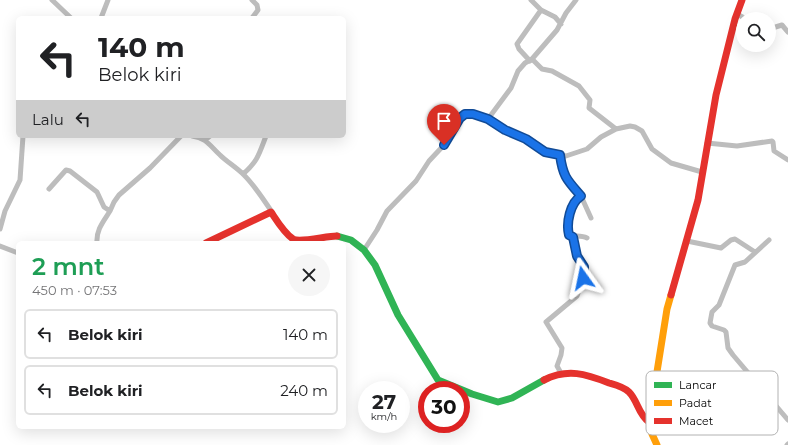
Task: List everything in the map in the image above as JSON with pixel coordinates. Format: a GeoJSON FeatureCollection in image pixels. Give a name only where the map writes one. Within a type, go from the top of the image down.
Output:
{"type":"FeatureCollection","features":[{"type":"Feature","properties":{"kind":"street"},"geometry":{"type":"LineString","coordinates":[[52,0],[70,16]]}},
{"type":"Feature","properties":{"kind":"street"},"geometry":{"type":"LineString","coordinates":[[102,16],[108,0]]}},
{"type":"Feature","properties":{"kind":"street"},"geometry":{"type":"LineString","coordinates":[[252,0],[257,5],[258,10],[254,16]]}},
{"type":"Feature","properties":{"kind":"street"},"geometry":{"type":"LineString","coordinates":[[532,0],[542,10],[555,17],[561,24]]}},
{"type":"Feature","properties":{"kind":"street"},"geometry":{"type":"LineString","coordinates":[[488,119],[511,88],[518,71],[525,63],[531,60],[561,24],[566,13],[576,0]]}},
{"type":"Feature","properties":{"kind":"street"},"geometry":{"type":"LineString","coordinates":[[738,12],[742,0]]}},
{"type":"Feature","properties":{"kind":"street"},"geometry":{"type":"LineString","coordinates":[[542,10],[517,44],[519,49],[542,69],[552,72],[579,86],[590,100],[589,108],[616,129]]}},
{"type":"Feature","properties":{"kind":"street"},"geometry":{"type":"LineString","coordinates":[[657,371],[667,309],[698,200],[707,143],[720,78],[736,18]]}},
{"type":"Feature","properties":{"kind":"street"},"geometry":{"type":"LineString","coordinates":[[776,27],[782,25],[788,32]]}},
{"type":"Feature","properties":{"kind":"street"},"geometry":{"type":"LineString","coordinates":[[364,250],[387,211],[416,181],[429,161],[444,145],[462,115],[470,113],[488,119],[505,130],[526,139],[545,152],[560,155],[569,155],[587,149],[601,137],[616,129],[630,126],[639,128],[652,148],[672,163],[702,172]]}},
{"type":"Feature","properties":{"kind":"street"},"geometry":{"type":"LineString","coordinates":[[0,229],[5,211],[20,180],[23,138]]}},
{"type":"Feature","properties":{"kind":"street"},"geometry":{"type":"LineString","coordinates":[[97,241],[100,225],[116,200],[179,138]]}},
{"type":"Feature","properties":{"kind":"street"},"geometry":{"type":"LineString","coordinates":[[202,138],[243,174],[259,193],[287,234],[294,240],[303,241],[327,236],[340,236],[351,240],[370,256],[381,275],[402,322],[424,357],[431,372],[438,380],[472,394],[502,402],[509,400],[538,383],[561,373],[578,374],[625,389],[632,395],[641,416],[646,420]]}},
{"type":"Feature","properties":{"kind":"street"},"geometry":{"type":"LineString","coordinates":[[243,174],[258,158],[265,138]]}},
{"type":"Feature","properties":{"kind":"street"},"geometry":{"type":"LineString","coordinates":[[707,143],[737,146],[772,141],[774,151],[788,160]]}},
{"type":"Feature","properties":{"kind":"street"},"geometry":{"type":"LineString","coordinates":[[560,155],[562,170],[567,179],[581,196],[591,218]]}},
{"type":"Feature","properties":{"kind":"street"},"geometry":{"type":"LineString","coordinates":[[50,189],[66,170],[68,170],[95,190],[99,194],[104,206],[110,211]]}},
{"type":"Feature","properties":{"kind":"street"},"geometry":{"type":"LineString","coordinates":[[561,373],[557,366],[562,348],[546,322],[577,296],[583,278],[584,267],[577,256],[573,237],[569,235],[568,230],[570,214],[576,199],[581,196]]}},
{"type":"Feature","properties":{"kind":"street"},"geometry":{"type":"LineString","coordinates":[[210,241],[272,212]]}},
{"type":"Feature","properties":{"kind":"street"},"geometry":{"type":"LineString","coordinates":[[573,237],[582,236],[587,238]]}},
{"type":"Feature","properties":{"kind":"street"},"geometry":{"type":"LineString","coordinates":[[687,241],[721,248],[731,240],[735,239],[755,252]]}},
{"type":"Feature","properties":{"kind":"street"},"geometry":{"type":"LineString","coordinates":[[747,371],[728,348],[726,332],[712,326],[710,323],[712,312],[719,305],[733,268],[737,263],[745,262],[769,240]]}},
{"type":"Feature","properties":{"kind":"street"},"geometry":{"type":"LineString","coordinates":[[0,246],[16,252]]}},
{"type":"Feature","properties":{"kind":"street"},"geometry":{"type":"LineString","coordinates":[[778,408],[788,420]]}},
{"type":"Feature","properties":{"kind":"street"},"geometry":{"type":"LineString","coordinates":[[652,435],[657,445]]}},
{"type":"Feature","properties":{"kind":"traffic: fast"},"geometry":{"type":"LineString","coordinates":[[337,236],[351,240],[364,250],[375,265],[398,315],[438,380],[472,394],[498,402],[512,398],[544,380]]}},
{"type":"Feature","properties":{"kind":"traffic: slow"},"geometry":{"type":"LineString","coordinates":[[657,371],[667,309],[671,295]]}},
{"type":"Feature","properties":{"kind":"traffic: slow"},"geometry":{"type":"LineString","coordinates":[[652,435],[657,445]]}},
{"type":"Feature","properties":{"kind":"traffic: jam"},"geometry":{"type":"LineString","coordinates":[[671,295],[698,200],[716,95],[735,19],[742,0]]}},
{"type":"Feature","properties":{"kind":"traffic: jam"},"geometry":{"type":"LineString","coordinates":[[210,241],[271,212],[278,223],[293,239],[301,240],[337,236]]}},
{"type":"Feature","properties":{"kind":"traffic: jam"},"geometry":{"type":"LineString","coordinates":[[544,380],[553,376],[569,373],[593,377],[620,386],[627,390],[632,396],[646,420]]}},
{"type":"Feature","properties":{"kind":"route"},"geometry":{"type":"LineString","coordinates":[[444,145],[462,115],[470,113],[488,119],[505,130],[526,139],[545,152],[560,155],[562,170],[567,179],[581,196],[576,199],[570,214],[568,230],[569,235],[573,237],[577,256],[584,267],[583,278]]}}]}
